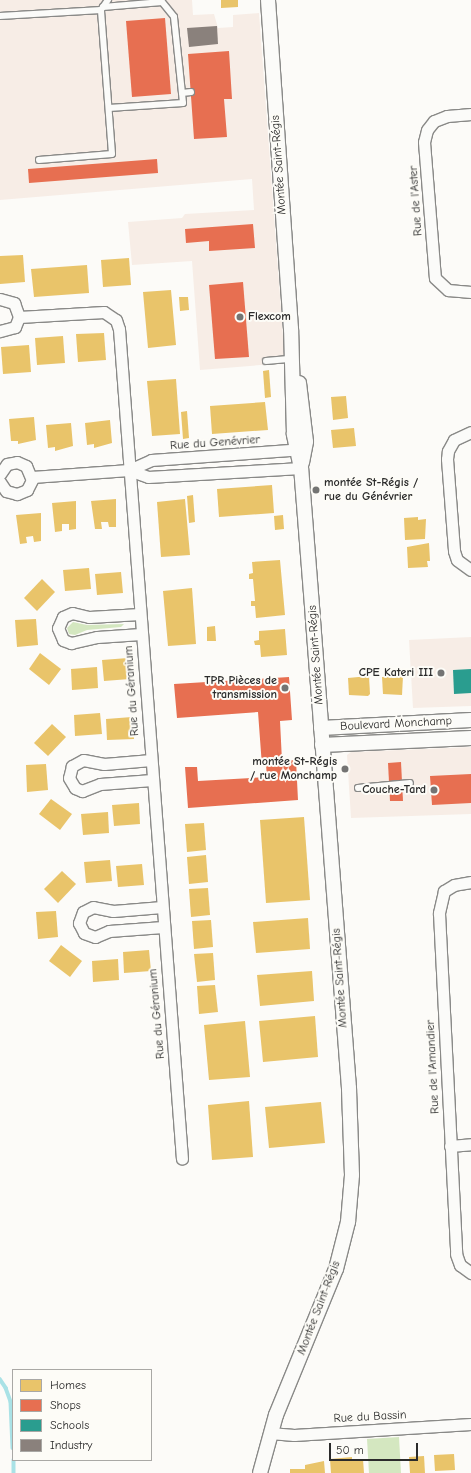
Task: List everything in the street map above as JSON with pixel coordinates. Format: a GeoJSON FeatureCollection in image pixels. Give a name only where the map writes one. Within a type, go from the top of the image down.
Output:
{"type":"FeatureCollection","features":[{"type":"Feature","properties":{"kind":"street","name":"Montée Saint-Régis"},"geometry":{"type":"LineString","coordinates":[[260,1473],[270,1434],[336,1269],[346,1229],[351,1193],[349,1095],[301,468],[268,0]]}},
{"type":"Feature","properties":{"kind":"street","name":"Rue de l'Aster"},"geometry":{"type":"LineString","coordinates":[[471,114],[447,116],[434,121],[427,130],[424,142],[435,278],[448,290],[471,292]]}},
{"type":"Feature","properties":{"kind":"street"},"geometry":{"type":"LineString","coordinates":[[0,299],[14,303],[19,317],[15,327],[0,331]]}},
{"type":"Feature","properties":{"kind":"street","name":"Rue du Géranium"},"geometry":{"type":"LineString","coordinates":[[19,317],[101,312],[116,320],[119,329],[163,927],[182,1159]]}},
{"type":"Feature","properties":{"kind":"street"},"geometry":{"type":"LineString","coordinates":[[471,432],[454,440],[448,451],[447,459],[454,552],[457,560],[471,570]]}},
{"type":"Feature","properties":{"kind":"street","name":"Rue du Genévrier"},"geometry":{"type":"LineString","coordinates":[[32,477],[129,470],[151,460],[300,449]]}},
{"type":"Feature","properties":{"kind":"street"},"geometry":{"type":"LineString","coordinates":[[0,474],[8,464],[17,462],[26,466],[32,477],[27,490],[17,494],[6,491],[0,482]]}},
{"type":"Feature","properties":{"kind":"street","name":"Rue du Genévrier"},"geometry":{"type":"LineString","coordinates":[[129,470],[148,478],[301,468]]}},
{"type":"Feature","properties":{"kind":"street"},"geometry":{"type":"LineString","coordinates":[[140,614],[89,617],[72,613],[63,617],[58,628],[63,640],[71,644],[97,636],[141,634]]}},
{"type":"Feature","properties":{"kind":"street","name":"Boulevard Monchamp"},"geometry":{"type":"LineString","coordinates":[[321,728],[471,720]]}},
{"type":"Feature","properties":{"kind":"street","name":"Boulevard Monchamp"},"geometry":{"type":"LineString","coordinates":[[322,745],[471,738]]}},
{"type":"Feature","properties":{"kind":"street"},"geometry":{"type":"LineString","coordinates":[[151,760],[104,764],[83,760],[72,766],[69,778],[75,788],[82,791],[100,784],[152,780]]}},
{"type":"Feature","properties":{"kind":"street","name":"Rue de l'Amandier"},"geometry":{"type":"LineString","coordinates":[[467,1271],[456,1254],[440,906],[444,891],[448,888],[471,882]]}},
{"type":"Feature","properties":{"kind":"street"},"geometry":{"type":"LineString","coordinates":[[162,907],[113,911],[93,907],[82,912],[79,923],[81,930],[91,937],[114,930],[163,927]]}},
{"type":"Feature","properties":{"kind":"street"},"geometry":{"type":"LineString","coordinates":[[450,1146],[471,1144]]}},
{"type":"Feature","properties":{"kind":"street","name":"Rue du Bassin"},"geometry":{"type":"LineString","coordinates":[[270,1434],[294,1435],[471,1424]]}},
{"type":"Feature","properties":{"kind":"lane"},"geometry":{"type":"LineString","coordinates":[[39,160],[112,154],[102,8],[108,0]]}},
{"type":"Feature","properties":{"kind":"lane"},"geometry":{"type":"LineString","coordinates":[[0,16],[102,8],[161,1],[174,17],[182,103],[109,108]]}},
{"type":"Feature","properties":{"kind":"lane"},"geometry":{"type":"LineString","coordinates":[[182,93],[191,92]]}},
{"type":"Feature","properties":{"kind":"lane"},"geometry":{"type":"LineString","coordinates":[[266,361],[293,359]]}},
{"type":"Feature","properties":{"kind":"lane"},"geometry":{"type":"LineString","coordinates":[[358,788],[410,782]]}},
{"type":"Feature","properties":{"kind":"shaded area"},"geometry":{"type":"Polygon","coordinates":[[[0,0],[192,0],[193,15],[214,14],[218,28],[233,27],[233,15],[259,13],[285,363],[200,370],[192,261],[132,265],[128,222],[182,218],[185,214],[254,210],[252,179],[0,200],[0,0]]]}},
{"type":"Feature","properties":{"kind":"shaded area","name":"CPE Kateri III"},"geometry":{"type":"Polygon","coordinates":[[[471,637],[471,706],[413,708],[409,640],[471,637]]]}},
{"type":"Feature","properties":{"kind":"shaded area"},"geometry":{"type":"Polygon","coordinates":[[[471,747],[471,814],[351,818],[347,755],[351,752],[471,747]]]}},
{"type":"Feature","properties":{"kind":"green space"},"geometry":{"type":"Polygon","coordinates":[[[73,622],[87,625],[124,624],[121,627],[87,630],[75,635],[69,634],[67,628],[73,622]]]}},
{"type":"Feature","properties":{"kind":"green space"},"geometry":{"type":"Polygon","coordinates":[[[399,1437],[401,1473],[369,1473],[367,1439],[399,1437]]]}},
{"type":"Feature","properties":{"kind":"building: Homes"},"geometry":{"type":"Polygon","coordinates":[[[221,0],[238,0],[238,7],[221,8],[221,0]]]}},
{"type":"Feature","properties":{"kind":"building: Homes"},"geometry":{"type":"Polygon","coordinates":[[[23,255],[25,282],[0,284],[0,256],[23,255]]]}},
{"type":"Feature","properties":{"kind":"building: Homes"},"geometry":{"type":"Polygon","coordinates":[[[129,258],[131,285],[103,287],[101,260],[129,258]]]}},
{"type":"Feature","properties":{"kind":"building: Homes"},"geometry":{"type":"Polygon","coordinates":[[[87,265],[89,293],[34,297],[31,269],[87,265]]]}},
{"type":"Feature","properties":{"kind":"building: Homes"},"geometry":{"type":"Polygon","coordinates":[[[171,290],[176,345],[148,348],[143,292],[171,290]]]}},
{"type":"Feature","properties":{"kind":"building: Homes"},"geometry":{"type":"Polygon","coordinates":[[[179,297],[188,297],[189,310],[180,311],[179,297]]]}},
{"type":"Feature","properties":{"kind":"building: Homes"},"geometry":{"type":"Polygon","coordinates":[[[104,333],[106,360],[78,362],[76,334],[104,333]]]}},
{"type":"Feature","properties":{"kind":"building: Homes"},"geometry":{"type":"Polygon","coordinates":[[[63,336],[65,363],[37,365],[35,338],[63,336]]]}},
{"type":"Feature","properties":{"kind":"building: Homes"},"geometry":{"type":"Polygon","coordinates":[[[29,345],[31,372],[3,374],[1,347],[29,345]]]}},
{"type":"Feature","properties":{"kind":"building: Homes"},"geometry":{"type":"Polygon","coordinates":[[[269,370],[271,397],[265,398],[263,371],[269,370]]]}},
{"type":"Feature","properties":{"kind":"building: Homes"},"geometry":{"type":"Polygon","coordinates":[[[176,379],[180,434],[152,436],[147,381],[176,379]]]}},
{"type":"Feature","properties":{"kind":"building: Homes"},"geometry":{"type":"Polygon","coordinates":[[[346,396],[348,418],[333,420],[331,397],[346,396]]]}},
{"type":"Feature","properties":{"kind":"building: Homes"},"geometry":{"type":"Polygon","coordinates":[[[265,402],[268,430],[212,434],[210,406],[265,402]]]}},
{"type":"Feature","properties":{"kind":"building: Homes"},"geometry":{"type":"Polygon","coordinates":[[[187,411],[189,438],[183,439],[181,412],[187,411]]]}},
{"type":"Feature","properties":{"kind":"building: Homes"},"geometry":{"type":"Polygon","coordinates":[[[34,417],[36,440],[18,444],[18,441],[11,441],[9,419],[34,417]]]}},
{"type":"Feature","properties":{"kind":"building: Homes"},"geometry":{"type":"Polygon","coordinates":[[[110,420],[112,443],[94,448],[94,444],[87,445],[85,423],[110,420]]]}},
{"type":"Feature","properties":{"kind":"building: Homes"},"geometry":{"type":"Polygon","coordinates":[[[71,423],[73,446],[55,451],[55,447],[48,448],[46,425],[71,423]]]}},
{"type":"Feature","properties":{"kind":"building: Homes"},"geometry":{"type":"Polygon","coordinates":[[[354,428],[356,446],[333,448],[331,430],[354,428]]]}},
{"type":"Feature","properties":{"kind":"building: Homes"},"geometry":{"type":"Polygon","coordinates":[[[272,485],[274,513],[219,517],[217,489],[272,485]]]}},
{"type":"Feature","properties":{"kind":"building: Homes"},"geometry":{"type":"Polygon","coordinates":[[[193,495],[195,522],[189,523],[187,496],[193,495]]]}},
{"type":"Feature","properties":{"kind":"building: Homes"},"geometry":{"type":"Polygon","coordinates":[[[116,499],[116,527],[109,527],[108,522],[101,522],[102,529],[95,529],[91,501],[116,499]]]}},
{"type":"Feature","properties":{"kind":"building: Homes"},"geometry":{"type":"Polygon","coordinates":[[[185,499],[190,555],[161,557],[157,502],[185,499]]]}},
{"type":"Feature","properties":{"kind":"building: Homes"},"geometry":{"type":"Polygon","coordinates":[[[76,501],[76,529],[69,530],[69,524],[62,524],[62,531],[55,532],[52,503],[76,501]]]}},
{"type":"Feature","properties":{"kind":"building: Homes"},"geometry":{"type":"Polygon","coordinates":[[[41,513],[41,541],[34,542],[33,536],[26,537],[27,543],[20,544],[16,515],[41,513]]]}},
{"type":"Feature","properties":{"kind":"building: Homes"},"geometry":{"type":"Polygon","coordinates":[[[283,515],[284,529],[275,530],[274,516],[283,515]]]}},
{"type":"Feature","properties":{"kind":"building: Homes"},"geometry":{"type":"Polygon","coordinates":[[[418,517],[418,520],[426,519],[425,539],[405,540],[404,518],[418,517]]]}},
{"type":"Feature","properties":{"kind":"building: Homes"},"geometry":{"type":"Polygon","coordinates":[[[429,543],[430,561],[427,561],[428,567],[408,568],[407,547],[429,543]]]}},
{"type":"Feature","properties":{"kind":"building: Homes"},"geometry":{"type":"Polygon","coordinates":[[[280,560],[285,615],[256,618],[255,606],[251,606],[251,601],[255,601],[253,579],[249,579],[249,574],[253,573],[252,562],[280,560]]]}},
{"type":"Feature","properties":{"kind":"building: Homes"},"geometry":{"type":"Polygon","coordinates":[[[89,568],[91,589],[65,591],[63,570],[89,568]]]}},
{"type":"Feature","properties":{"kind":"building: Homes"},"geometry":{"type":"Polygon","coordinates":[[[121,572],[123,593],[97,595],[95,574],[121,572]]]}},
{"type":"Feature","properties":{"kind":"building: Homes"},"geometry":{"type":"Polygon","coordinates":[[[42,579],[55,592],[37,611],[24,598],[42,579]]]}},
{"type":"Feature","properties":{"kind":"building: Homes"},"geometry":{"type":"Polygon","coordinates":[[[192,588],[196,644],[168,646],[163,591],[192,588]]]}},
{"type":"Feature","properties":{"kind":"building: Homes"},"geometry":{"type":"Polygon","coordinates":[[[36,619],[38,645],[17,647],[15,620],[36,619]]]}},
{"type":"Feature","properties":{"kind":"building: Homes"},"geometry":{"type":"Polygon","coordinates":[[[215,626],[216,641],[207,641],[207,627],[215,626]]]}},
{"type":"Feature","properties":{"kind":"building: Homes"},"geometry":{"type":"Polygon","coordinates":[[[285,629],[287,655],[261,657],[260,645],[255,645],[254,641],[259,640],[259,631],[285,629]]]}},
{"type":"Feature","properties":{"kind":"building: Homes"},"geometry":{"type":"Polygon","coordinates":[[[40,653],[61,669],[49,685],[29,669],[40,653]]]}},
{"type":"Feature","properties":{"kind":"building: Homes"},"geometry":{"type":"Polygon","coordinates":[[[128,658],[130,679],[104,681],[102,660],[128,658]]]}},
{"type":"Feature","properties":{"kind":"building: Homes"},"geometry":{"type":"Polygon","coordinates":[[[97,667],[98,688],[72,690],[71,669],[97,667]]]}},
{"type":"Feature","properties":{"kind":"building: Homes"},"geometry":{"type":"Polygon","coordinates":[[[369,676],[370,694],[368,696],[349,695],[348,678],[369,676]]]}},
{"type":"Feature","properties":{"kind":"building: Homes"},"geometry":{"type":"Polygon","coordinates":[[[403,676],[402,695],[383,694],[382,677],[403,676]]]}},
{"type":"Feature","properties":{"kind":"building: Homes"},"geometry":{"type":"Polygon","coordinates":[[[100,713],[102,734],[75,736],[74,715],[100,713]]]}},
{"type":"Feature","properties":{"kind":"building: Homes"},"geometry":{"type":"Polygon","coordinates":[[[132,717],[134,739],[107,740],[106,719],[132,717]]]}},
{"type":"Feature","properties":{"kind":"building: Homes"},"geometry":{"type":"Polygon","coordinates":[[[52,724],[66,737],[48,756],[34,743],[52,724]]]}},
{"type":"Feature","properties":{"kind":"building: Homes"},"geometry":{"type":"Polygon","coordinates":[[[46,764],[48,790],[27,792],[26,765],[46,764]]]}},
{"type":"Feature","properties":{"kind":"building: Homes"},"geometry":{"type":"Polygon","coordinates":[[[51,799],[72,814],[60,830],[39,814],[51,799]]]}},
{"type":"Feature","properties":{"kind":"building: Homes"},"geometry":{"type":"Polygon","coordinates":[[[139,803],[140,824],[114,826],[112,805],[139,803]]]}},
{"type":"Feature","properties":{"kind":"building: Homes"},"geometry":{"type":"Polygon","coordinates":[[[108,812],[109,833],[83,835],[81,814],[108,812]]]}},
{"type":"Feature","properties":{"kind":"building: Homes"},"geometry":{"type":"Polygon","coordinates":[[[304,817],[310,900],[266,903],[260,820],[304,817]]]}},
{"type":"Feature","properties":{"kind":"building: Homes"},"geometry":{"type":"Polygon","coordinates":[[[204,823],[206,850],[187,852],[185,824],[204,823]]]}},
{"type":"Feature","properties":{"kind":"building: Homes"},"geometry":{"type":"Polygon","coordinates":[[[206,855],[208,882],[189,884],[187,857],[206,855]]]}},
{"type":"Feature","properties":{"kind":"building: Homes"},"geometry":{"type":"Polygon","coordinates":[[[110,860],[112,881],[86,883],[84,862],[110,860]]]}},
{"type":"Feature","properties":{"kind":"building: Homes"},"geometry":{"type":"Polygon","coordinates":[[[142,864],[144,885],[118,887],[116,866],[142,864]]]}},
{"type":"Feature","properties":{"kind":"building: Homes"},"geometry":{"type":"Polygon","coordinates":[[[62,871],[76,884],[58,903],[44,889],[62,871]]]}},
{"type":"Feature","properties":{"kind":"building: Homes"},"geometry":{"type":"Polygon","coordinates":[[[208,888],[210,915],[191,917],[189,889],[208,888]]]}},
{"type":"Feature","properties":{"kind":"building: Homes"},"geometry":{"type":"Polygon","coordinates":[[[56,911],[58,937],[38,939],[36,912],[56,911]]]}},
{"type":"Feature","properties":{"kind":"building: Homes"},"geometry":{"type":"Polygon","coordinates":[[[308,918],[310,949],[256,953],[253,922],[308,918]]]}},
{"type":"Feature","properties":{"kind":"building: Homes"},"geometry":{"type":"Polygon","coordinates":[[[211,920],[213,947],[194,949],[192,921],[211,920]]]}},
{"type":"Feature","properties":{"kind":"building: Homes"},"geometry":{"type":"Polygon","coordinates":[[[61,945],[82,961],[70,977],[49,961],[61,945]]]}},
{"type":"Feature","properties":{"kind":"building: Homes"},"geometry":{"type":"Polygon","coordinates":[[[149,950],[151,971],[124,973],[123,952],[149,950]]]}},
{"type":"Feature","properties":{"kind":"building: Homes"},"geometry":{"type":"Polygon","coordinates":[[[213,953],[215,980],[197,982],[194,954],[213,953]]]}},
{"type":"Feature","properties":{"kind":"building: Homes"},"geometry":{"type":"Polygon","coordinates":[[[118,959],[119,980],[93,982],[92,961],[118,959]]]}},
{"type":"Feature","properties":{"kind":"building: Homes"},"geometry":{"type":"Polygon","coordinates":[[[312,971],[314,1001],[260,1006],[257,975],[312,971]]]}},
{"type":"Feature","properties":{"kind":"building: Homes"},"geometry":{"type":"Polygon","coordinates":[[[215,985],[218,1012],[199,1014],[197,986],[215,985]]]}},
{"type":"Feature","properties":{"kind":"building: Homes"},"geometry":{"type":"Polygon","coordinates":[[[315,1016],[318,1057],[263,1062],[259,1021],[315,1016]]]}},
{"type":"Feature","properties":{"kind":"building: Homes"},"geometry":{"type":"Polygon","coordinates":[[[245,1021],[250,1077],[209,1080],[204,1025],[245,1021]]]}},
{"type":"Feature","properties":{"kind":"building: Homes"},"geometry":{"type":"Polygon","coordinates":[[[249,1101],[253,1157],[212,1160],[208,1105],[249,1101]]]}},
{"type":"Feature","properties":{"kind":"building: Homes"},"geometry":{"type":"Polygon","coordinates":[[[321,1102],[325,1143],[269,1148],[265,1107],[321,1102]]]}},
{"type":"Feature","properties":{"kind":"building: Homes"},"geometry":{"type":"Polygon","coordinates":[[[454,1454],[455,1470],[435,1471],[434,1455],[454,1454]]]}},
{"type":"Feature","properties":{"kind":"building: Homes"},"geometry":{"type":"Polygon","coordinates":[[[424,1456],[425,1473],[410,1473],[409,1457],[424,1456]]]}},
{"type":"Feature","properties":{"kind":"building: Homes"},"geometry":{"type":"Polygon","coordinates":[[[352,1457],[352,1460],[363,1459],[364,1473],[331,1473],[330,1459],[352,1457]]]}},
{"type":"Feature","properties":{"kind":"building: Homes"},"geometry":{"type":"Polygon","coordinates":[[[324,1461],[325,1473],[290,1473],[290,1469],[305,1469],[305,1465],[324,1461]]]}},
{"type":"Feature","properties":{"kind":"building: Shops"},"geometry":{"type":"Polygon","coordinates":[[[165,18],[171,94],[132,97],[126,21],[165,18]]]}},
{"type":"Feature","properties":{"kind":"building: Shops"},"geometry":{"type":"Polygon","coordinates":[[[229,51],[232,99],[224,99],[227,137],[194,139],[188,54],[229,51]]]}},
{"type":"Feature","properties":{"kind":"building: Shops"},"geometry":{"type":"Polygon","coordinates":[[[157,159],[158,173],[29,183],[28,169],[157,159]]]}},
{"type":"Feature","properties":{"kind":"building: Shops"},"geometry":{"type":"Polygon","coordinates":[[[253,224],[255,248],[209,251],[209,241],[186,243],[185,229],[253,224]]]}},
{"type":"Feature","properties":{"kind":"building: Shops"},"geometry":{"type":"Polygon","coordinates":[[[243,282],[249,357],[215,359],[209,285],[243,282]]]}},
{"type":"Feature","properties":{"kind":"building: Shops"},"geometry":{"type":"Polygon","coordinates":[[[289,677],[292,720],[280,721],[282,761],[296,760],[298,800],[188,808],[185,767],[197,767],[198,781],[267,777],[266,765],[262,766],[258,712],[177,718],[174,684],[289,677]]]}},
{"type":"Feature","properties":{"kind":"building: Shops"},"geometry":{"type":"Polygon","coordinates":[[[401,762],[403,801],[390,801],[388,763],[401,762]]]}},
{"type":"Feature","properties":{"kind":"building: Shops"},"geometry":{"type":"Polygon","coordinates":[[[471,774],[471,803],[432,805],[430,776],[471,774]]]}},
{"type":"Feature","properties":{"kind":"building: Schools"},"geometry":{"type":"Polygon","coordinates":[[[471,669],[471,693],[454,694],[453,670],[471,669]]]}},
{"type":"Feature","properties":{"kind":"building: Industry"},"geometry":{"type":"Polygon","coordinates":[[[217,26],[218,44],[189,47],[187,28],[217,26]]]}},
{"type":"Feature","properties":{"kind":"waterway"},"geometry":{"type":"LineString","coordinates":[[0,1379],[6,1388],[11,1402],[12,1425]]}},
{"type":"Feature","properties":{"kind":"waterway"},"geometry":{"type":"LineString","coordinates":[[14,1461],[14,1473]]}},
{"type":"Feature","properties":{"kind":"place","name":"Flexcom"},"geometry":{"type":"Point","coordinates":[240,317]}},
{"type":"Feature","properties":{"kind":"place","name":"montée St-Régis / rue du Génévrier"},"geometry":{"type":"Point","coordinates":[316,490]}},
{"type":"Feature","properties":{"kind":"place","name":"CPE Kateri III"},"geometry":{"type":"Point","coordinates":[441,673]}},
{"type":"Feature","properties":{"kind":"place","name":"TPR Pièces de transmission"},"geometry":{"type":"Point","coordinates":[285,688]}},
{"type":"Feature","properties":{"kind":"place","name":"montée St-Régis / rue Monchamp"},"geometry":{"type":"Point","coordinates":[345,769]}},
{"type":"Feature","properties":{"kind":"place","name":"Couche-Tard"},"geometry":{"type":"Point","coordinates":[434,790]}}]}
